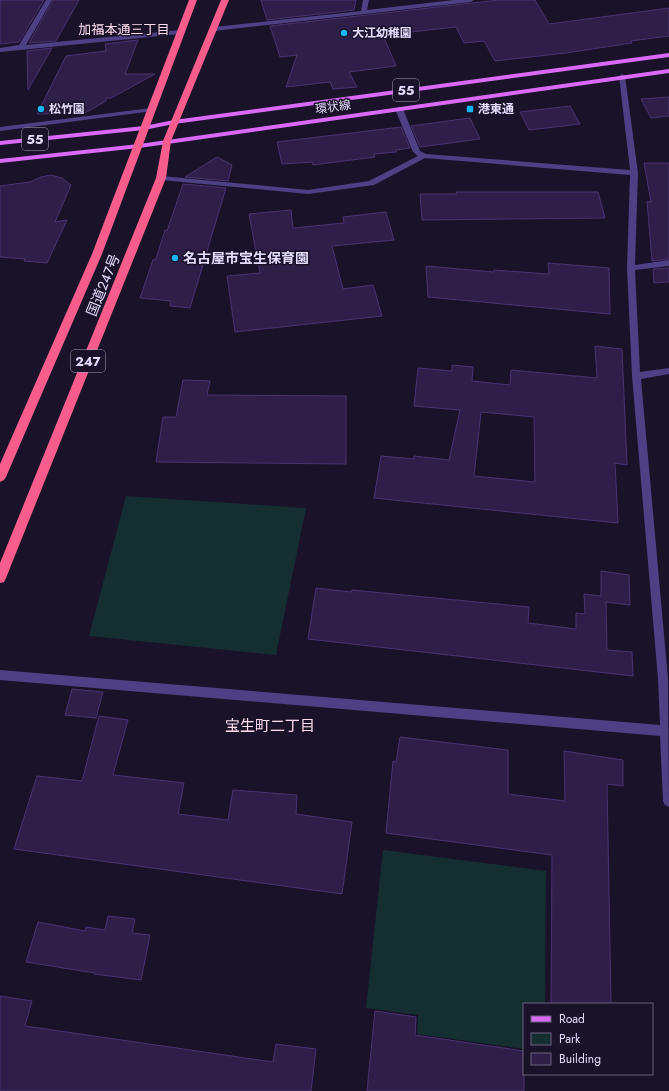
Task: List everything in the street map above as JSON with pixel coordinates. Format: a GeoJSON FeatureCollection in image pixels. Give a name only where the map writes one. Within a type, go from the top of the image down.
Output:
{"type":"FeatureCollection","features":[{"type":"Feature","properties":{"kind":"highway","name":"国道247号"},"geometry":{"type":"LineString","coordinates":[[0,477],[97,254],[193,0]]}},
{"type":"Feature","properties":{"kind":"highway","name":"国道247号"},"geometry":{"type":"LineString","coordinates":[[0,578],[161,178],[167,141],[214,30],[225,0]]}},
{"type":"Feature","properties":{"kind":"main road","name":"環状線"},"geometry":{"type":"LineString","coordinates":[[0,143],[144,128],[174,122],[669,55]]}},
{"type":"Feature","properties":{"kind":"main road","name":"環状線"},"geometry":{"type":"LineString","coordinates":[[0,161],[139,146],[622,76],[669,71]]}},
{"type":"Feature","properties":{"kind":"street"},"geometry":{"type":"LineString","coordinates":[[21,47],[49,0]]}},
{"type":"Feature","properties":{"kind":"street"},"geometry":{"type":"LineString","coordinates":[[364,11],[366,0]]}},
{"type":"Feature","properties":{"kind":"street"},"geometry":{"type":"LineString","coordinates":[[214,30],[330,17],[364,11],[471,0]]}},
{"type":"Feature","properties":{"kind":"street"},"geometry":{"type":"LineString","coordinates":[[0,50],[180,32]]}},
{"type":"Feature","properties":{"kind":"street"},"geometry":{"type":"LineString","coordinates":[[622,76],[634,173],[631,268],[636,376],[666,678],[665,732],[669,801]]}},
{"type":"Feature","properties":{"kind":"street"},"geometry":{"type":"LineString","coordinates":[[399,109],[417,152],[424,156],[634,173]]}},
{"type":"Feature","properties":{"kind":"street"},"geometry":{"type":"LineString","coordinates":[[0,129],[151,110]]}},
{"type":"Feature","properties":{"kind":"street"},"geometry":{"type":"LineString","coordinates":[[161,178],[308,192],[371,183],[424,156]]}},
{"type":"Feature","properties":{"kind":"street"},"geometry":{"type":"LineString","coordinates":[[631,268],[669,263]]}},
{"type":"Feature","properties":{"kind":"street"},"geometry":{"type":"LineString","coordinates":[[636,376],[669,371]]}},
{"type":"Feature","properties":{"kind":"street"},"geometry":{"type":"LineString","coordinates":[[0,675],[665,732]]}},
{"type":"Feature","properties":{"kind":"green space"},"geometry":{"type":"Polygon","coordinates":[[[126,496],[306,508],[276,655],[89,636],[126,496]]]}},
{"type":"Feature","properties":{"kind":"green space"},"geometry":{"type":"Polygon","coordinates":[[[383,850],[546,871],[545,1003],[523,1003],[523,1049],[417,1034],[418,1015],[366,1008],[383,850]]]}},
{"type":"Feature","properties":{"kind":"building"},"geometry":{"type":"Polygon","coordinates":[[[0,0],[44,0],[19,42],[0,44],[0,0]]]}},
{"type":"Feature","properties":{"kind":"building"},"geometry":{"type":"Polygon","coordinates":[[[53,0],[79,0],[56,41],[29,43],[53,0]]]}},
{"type":"Feature","properties":{"kind":"building"},"geometry":{"type":"Polygon","coordinates":[[[261,0],[356,0],[354,10],[267,20],[261,0]]]}},
{"type":"Feature","properties":{"kind":"building"},"geometry":{"type":"Polygon","coordinates":[[[499,0],[535,0],[549,24],[669,8],[669,36],[631,41],[632,43],[566,53],[495,61],[484,41],[464,43],[456,27],[383,35],[396,66],[349,72],[357,87],[333,89],[330,82],[286,87],[297,55],[280,57],[270,26],[499,0]]]}},
{"type":"Feature","properties":{"kind":"building"},"geometry":{"type":"Polygon","coordinates":[[[138,40],[125,74],[155,74],[111,98],[106,98],[106,101],[85,113],[37,114],[66,56],[106,51],[105,44],[138,40]]]}},
{"type":"Feature","properties":{"kind":"building"},"geometry":{"type":"Polygon","coordinates":[[[52,48],[28,90],[27,51],[52,48]]]}},
{"type":"Feature","properties":{"kind":"building"},"geometry":{"type":"Polygon","coordinates":[[[669,97],[669,116],[651,118],[641,99],[669,97]]]}},
{"type":"Feature","properties":{"kind":"building"},"geometry":{"type":"Polygon","coordinates":[[[570,106],[580,124],[529,130],[520,112],[570,106]]]}},
{"type":"Feature","properties":{"kind":"building"},"geometry":{"type":"Polygon","coordinates":[[[470,118],[480,139],[420,147],[411,126],[470,118]]]}},
{"type":"Feature","properties":{"kind":"building"},"geometry":{"type":"Polygon","coordinates":[[[401,127],[410,148],[396,150],[396,152],[374,154],[375,157],[313,165],[312,162],[282,164],[277,142],[401,127]]]}},
{"type":"Feature","properties":{"kind":"building"},"geometry":{"type":"Polygon","coordinates":[[[217,157],[232,165],[228,181],[185,177],[217,157]]]}},
{"type":"Feature","properties":{"kind":"building"},"geometry":{"type":"Polygon","coordinates":[[[644,163],[669,163],[669,259],[652,261],[647,201],[651,202],[644,163]]]}},
{"type":"Feature","properties":{"kind":"building"},"geometry":{"type":"Polygon","coordinates":[[[51,175],[62,178],[71,185],[55,222],[67,220],[47,263],[0,257],[0,186],[30,182],[41,177],[51,175]]]}},
{"type":"Feature","properties":{"kind":"building"},"geometry":{"type":"Polygon","coordinates":[[[183,184],[226,188],[190,308],[170,306],[171,301],[140,298],[153,260],[156,259],[165,230],[167,231],[183,184]]]}},
{"type":"Feature","properties":{"kind":"building"},"geometry":{"type":"Polygon","coordinates":[[[456,192],[598,192],[605,218],[422,220],[420,194],[457,194],[456,192]]]}},
{"type":"Feature","properties":{"kind":"building"},"geometry":{"type":"Polygon","coordinates":[[[291,210],[293,228],[344,223],[343,217],[386,212],[394,240],[332,246],[343,289],[373,285],[382,316],[235,332],[227,276],[260,273],[249,214],[291,210]]]}},
{"type":"Feature","properties":{"kind":"building"},"geometry":{"type":"Polygon","coordinates":[[[548,263],[609,268],[610,314],[428,297],[426,266],[494,272],[494,270],[549,274],[548,263]]]}},
{"type":"Feature","properties":{"kind":"building"},"geometry":{"type":"Polygon","coordinates":[[[669,268],[669,282],[654,283],[653,269],[669,268]]]}},
{"type":"Feature","properties":{"kind":"building"},"geometry":{"type":"Polygon","coordinates":[[[595,346],[622,349],[627,465],[615,463],[618,523],[374,498],[381,456],[414,459],[414,456],[449,460],[460,410],[414,406],[418,368],[452,371],[452,365],[473,367],[472,381],[510,385],[511,370],[597,378],[595,346]],[[481,412],[474,476],[535,482],[534,417],[481,412]]]}},
{"type":"Feature","properties":{"kind":"building"},"geometry":{"type":"Polygon","coordinates":[[[183,380],[210,381],[207,395],[346,396],[346,464],[156,462],[163,417],[176,417],[183,380]]]}},
{"type":"Feature","properties":{"kind":"building"},"geometry":{"type":"Polygon","coordinates":[[[601,571],[629,575],[630,605],[606,602],[607,650],[632,652],[633,676],[308,639],[316,588],[351,592],[352,590],[529,607],[528,623],[576,629],[576,613],[585,614],[584,594],[601,596],[601,571]]]}},
{"type":"Feature","properties":{"kind":"building"},"geometry":{"type":"Polygon","coordinates":[[[72,689],[103,692],[96,718],[65,715],[72,689]]]}},
{"type":"Feature","properties":{"kind":"building"},"geometry":{"type":"Polygon","coordinates":[[[99,716],[128,720],[113,775],[184,783],[178,814],[228,820],[233,790],[297,795],[296,814],[352,822],[342,894],[14,849],[37,776],[82,781],[99,716]]]}},
{"type":"Feature","properties":{"kind":"building"},"geometry":{"type":"Polygon","coordinates":[[[400,737],[508,750],[508,794],[565,801],[564,751],[623,760],[623,786],[607,784],[611,1003],[551,1003],[552,855],[386,833],[393,761],[396,762],[400,737]]]}},
{"type":"Feature","properties":{"kind":"building"},"geometry":{"type":"Polygon","coordinates":[[[108,916],[135,919],[132,933],[150,935],[141,980],[94,974],[95,973],[26,962],[38,922],[85,931],[86,927],[105,930],[108,916]]]}},
{"type":"Feature","properties":{"kind":"building"},"geometry":{"type":"Polygon","coordinates":[[[0,996],[32,1001],[25,1026],[273,1062],[276,1044],[316,1049],[311,1091],[0,1091],[0,996]]]}},
{"type":"Feature","properties":{"kind":"building"},"geometry":{"type":"Polygon","coordinates":[[[375,1011],[416,1017],[415,1035],[523,1051],[524,1091],[367,1091],[375,1011]]]}},
{"type":"Feature","properties":{"kind":"place","name":"大江幼稚園"},"geometry":{"type":"Point","coordinates":[344,33]}},
{"type":"Feature","properties":{"kind":"place","name":"松竹園"},"geometry":{"type":"Point","coordinates":[41,109]}},
{"type":"Feature","properties":{"kind":"place","name":"港東通"},"geometry":{"type":"Point","coordinates":[470,109]}},
{"type":"Feature","properties":{"kind":"place","name":"名古屋市宝生保育園"},"geometry":{"type":"Point","coordinates":[175,258]}},
{"type":"Feature","properties":{"kind":"district","name":"加福本通三丁目"},"geometry":{"type":"Point","coordinates":[124,29]}},
{"type":"Feature","properties":{"kind":"district","name":"宝生町二丁目"},"geometry":{"type":"Point","coordinates":[270,726]}}]}
